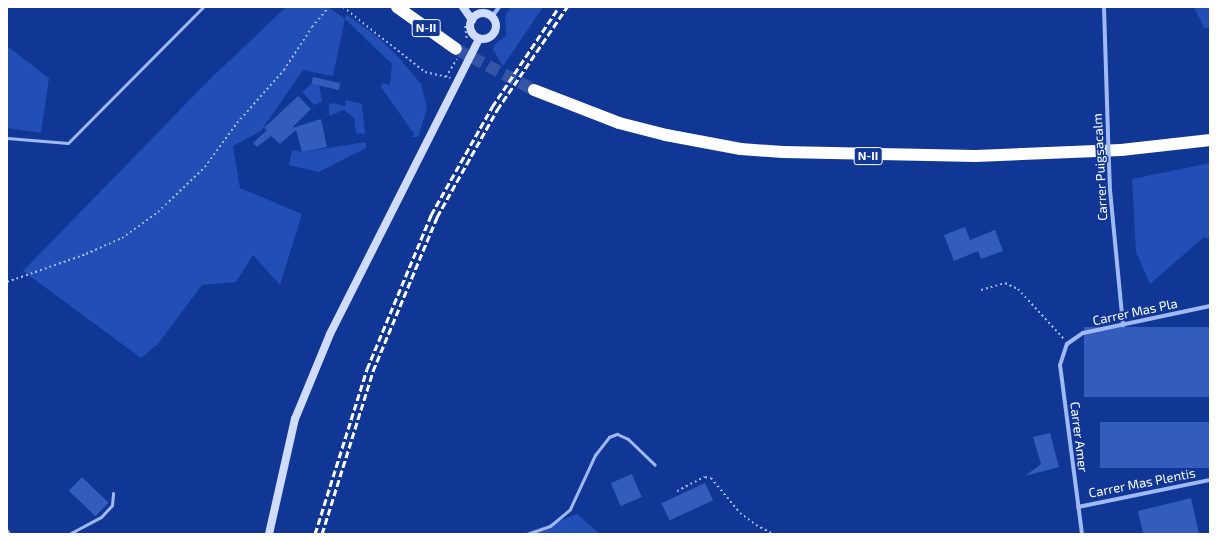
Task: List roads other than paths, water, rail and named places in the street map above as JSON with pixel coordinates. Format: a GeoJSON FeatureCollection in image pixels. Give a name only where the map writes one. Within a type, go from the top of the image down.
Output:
{"type":"FeatureCollection","features":[{"type":"Feature","properties":{"kind":"highway","name":"N-II"},"geometry":{"type":"LineString","coordinates":[[397,7],[456,49]]}},
{"type":"Feature","properties":{"kind":"highway","name":"N-II"},"geometry":{"type":"LineString","coordinates":[[534,90],[619,123],[659,133],[727,146],[783,152],[976,156],[1121,150],[1210,140]]}},
{"type":"Feature","properties":{"kind":"street"},"geometry":{"type":"LineString","coordinates":[[463,7],[472,20],[472,31],[479,39]]}},
{"type":"Feature","properties":{"kind":"street"},"geometry":{"type":"LineString","coordinates":[[492,17],[499,7]]}},
{"type":"Feature","properties":{"kind":"street","name":"Carrer Puigsacalm"},"geometry":{"type":"LineString","coordinates":[[1104,7],[1110,190],[1123,325]]}},
{"type":"Feature","properties":{"kind":"street"},"geometry":{"type":"LineString","coordinates":[[472,20],[481,14],[492,17],[496,23],[494,33],[489,38],[479,39]]}},
{"type":"Feature","properties":{"kind":"street"},"geometry":{"type":"LineString","coordinates":[[269,534],[295,419],[327,341],[384,231],[457,79],[479,39]]}},
{"type":"Feature","properties":{"kind":"street","name":"Carrer Mas Pla"},"geometry":{"type":"LineString","coordinates":[[1067,344],[1083,333],[1210,306]]}},
{"type":"Feature","properties":{"kind":"street","name":"Carrer Amer"},"geometry":{"type":"LineString","coordinates":[[1067,344],[1060,365],[1082,534]]}},
{"type":"Feature","properties":{"kind":"street","name":"Carrer Mas Plentis"},"geometry":{"type":"LineString","coordinates":[[1078,507],[1210,480]]}},
{"type":"Feature","properties":{"kind":"lane"},"geometry":{"type":"LineString","coordinates":[[7,138],[68,143],[203,7]]}},
{"type":"Feature","properties":{"kind":"lane"},"geometry":{"type":"LineString","coordinates":[[527,534],[550,526],[570,509],[595,455],[609,437],[617,434],[628,439],[655,465]]}},
{"type":"Feature","properties":{"kind":"lane"},"geometry":{"type":"LineString","coordinates":[[69,534],[101,517],[112,505],[113,493]]}},
{"type":"Feature","properties":{"kind":"tunnel"},"geometry":{"type":"LineString","coordinates":[[456,49],[534,90]]}},
{"type":"Feature","properties":{"kind":"railway"},"geometry":{"type":"LineString","coordinates":[[315,534],[367,369],[431,215],[492,107],[559,7]]}},
{"type":"Feature","properties":{"kind":"railway"},"geometry":{"type":"LineString","coordinates":[[322,534],[373,371],[437,217],[497,110],[567,7]]}}]}
